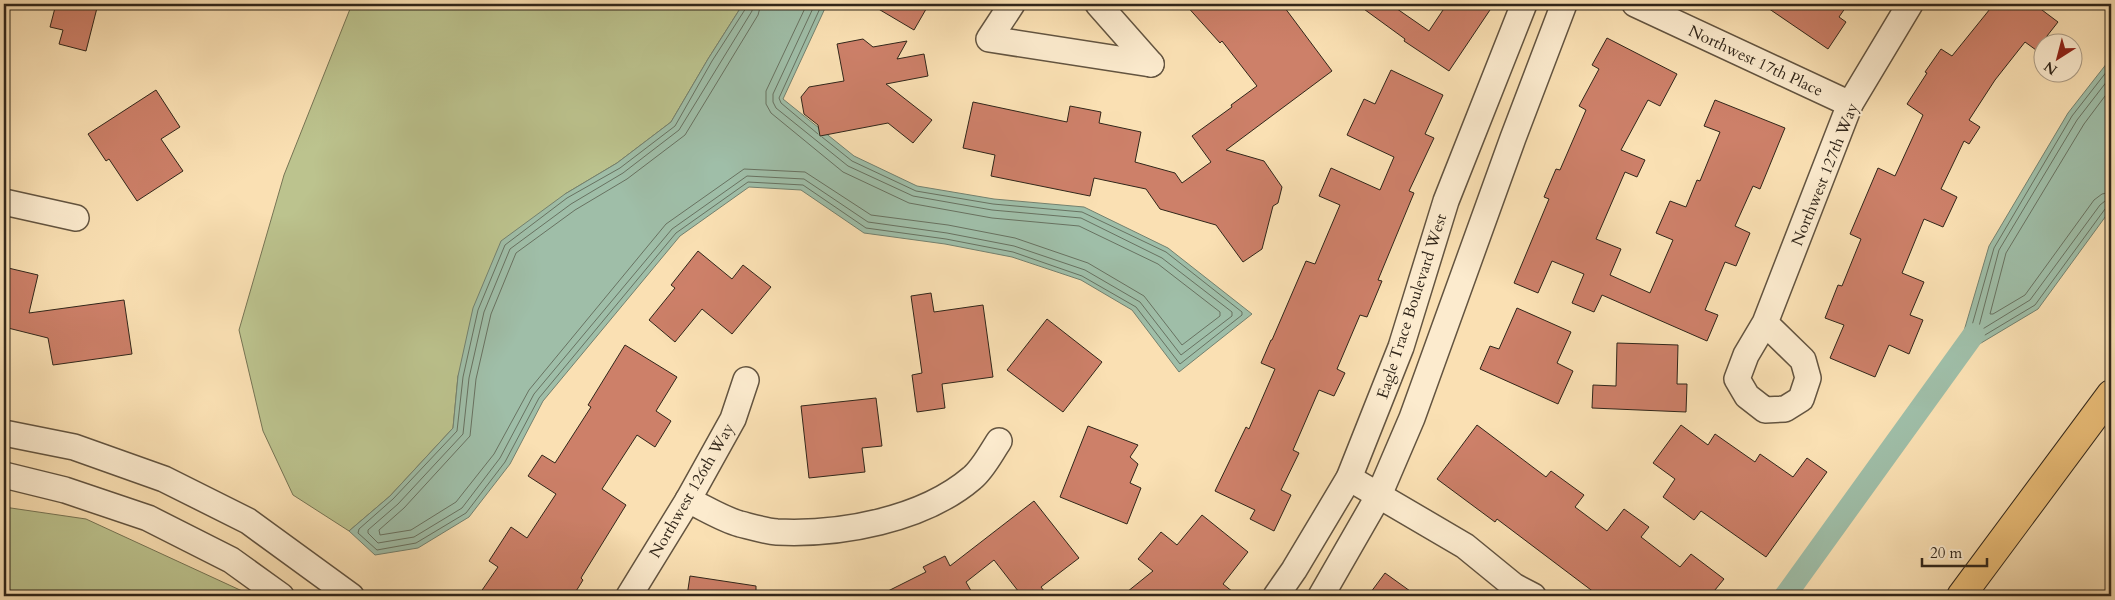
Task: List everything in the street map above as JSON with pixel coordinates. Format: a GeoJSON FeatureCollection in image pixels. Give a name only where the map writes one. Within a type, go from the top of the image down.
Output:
{"type":"FeatureCollection","features":[{"type":"Feature","properties":{"kind":"highway"},"geometry":{"type":"LineString","coordinates":[[1961,596],[2111,394]]}},
{"type":"Feature","properties":{"kind":"street"},"geometry":{"type":"LineString","coordinates":[[1012,4],[989,39],[1151,64],[1098,4]]}},
{"type":"Feature","properties":{"kind":"street","name":"Eagle Trace Boulevard West"},"geometry":{"type":"LineString","coordinates":[[1276,596],[1294,570],[1349,478],[1400,347],[1446,201],[1524,4]]}},
{"type":"Feature","properties":{"kind":"street"},"geometry":{"type":"LineString","coordinates":[[1321,596],[1379,496],[1412,418],[1512,138],[1564,4]]}},
{"type":"Feature","properties":{"kind":"street","name":"Northwest 17th Place"},"geometry":{"type":"LineString","coordinates":[[1636,4],[1850,104]]}},
{"type":"Feature","properties":{"kind":"street","name":"Northwest 127th Way"},"geometry":{"type":"LineString","coordinates":[[1765,324],[1850,104],[1910,4]]}},
{"type":"Feature","properties":{"kind":"street"},"geometry":{"type":"LineString","coordinates":[[4,202],[76,218]]}},
{"type":"Feature","properties":{"kind":"street","name":"Northwest 126th Way"},"geometry":{"type":"LineString","coordinates":[[628,596],[688,500],[733,419],[746,380]]}},
{"type":"Feature","properties":{"kind":"street"},"geometry":{"type":"LineString","coordinates":[[4,433],[74,446],[164,479],[248,521],[352,596]]}},
{"type":"Feature","properties":{"kind":"street"},"geometry":{"type":"LineString","coordinates":[[688,500],[738,523],[775,532],[823,532],[867,524],[920,509],[955,491],[974,477],[999,441]]}},
{"type":"Feature","properties":{"kind":"street"},"geometry":{"type":"LineString","coordinates":[[4,475],[65,490],[148,518],[231,560],[281,596]]}},
{"type":"Feature","properties":{"kind":"street"},"geometry":{"type":"LineString","coordinates":[[1349,478],[1465,546],[1521,593]]}},
{"type":"Feature","properties":{"kind":"green space"},"geometry":{"type":"Polygon","coordinates":[[[352,4],[743,4],[671,122],[617,163],[565,194],[458,376],[453,428],[390,496],[349,531],[293,495],[263,431],[239,330],[284,175],[352,4]]]}},
{"type":"Feature","properties":{"kind":"green space"},"geometry":{"type":"Polygon","coordinates":[[[4,507],[86,519],[253,596],[4,596],[4,507]]]}},
{"type":"Feature","properties":{"kind":"water"},"geometry":{"type":"Polygon","coordinates":[[[743,4],[827,4],[783,99],[854,156],[917,186],[994,199],[1084,207],[1168,248],[1252,314],[1179,372],[1132,310],[1081,280],[1012,257],[945,244],[864,233],[801,190],[749,187],[680,236],[543,401],[510,464],[469,517],[418,548],[375,555],[349,531],[390,496],[453,428],[458,376],[473,308],[501,241],[565,194],[617,163],[671,122],[743,4]]]}},
{"type":"Feature","properties":{"kind":"water"},"geometry":{"type":"Polygon","coordinates":[[[2111,58],[2111,209],[2038,309],[1956,358],[1989,246],[2068,113],[2111,58]]]}},
{"type":"Feature","properties":{"kind":"building"},"geometry":{"type":"Polygon","coordinates":[[[56,4],[98,4],[86,51],[59,44],[63,30],[50,27],[56,4]]]}},
{"type":"Feature","properties":{"kind":"building"},"geometry":{"type":"Polygon","coordinates":[[[870,4],[929,4],[914,30],[870,4]]]}},
{"type":"Feature","properties":{"kind":"building"},"geometry":{"type":"Polygon","coordinates":[[[1185,4],[1282,4],[1332,71],[1226,150],[1264,161],[1282,187],[1278,203],[1273,206],[1262,249],[1243,262],[1216,225],[1160,209],[1146,189],[1094,178],[1090,196],[991,176],[995,155],[963,148],[973,102],[1067,122],[1070,106],[1101,112],[1099,123],[1141,132],[1135,162],[1175,173],[1182,183],[1211,162],[1192,136],[1257,86],[1222,41],[1220,43],[1185,4]]]}},
{"type":"Feature","properties":{"kind":"building"},"geometry":{"type":"Polygon","coordinates":[[[1357,4],[1390,4],[1429,31],[1447,4],[1494,4],[1449,71],[1404,41],[1405,39],[1357,4]]]}},
{"type":"Feature","properties":{"kind":"building"},"geometry":{"type":"Polygon","coordinates":[[[1762,4],[1848,4],[1839,17],[1846,22],[1828,49],[1762,4]]]}},
{"type":"Feature","properties":{"kind":"building"},"geometry":{"type":"Polygon","coordinates":[[[1994,4],[2034,4],[2058,22],[2050,32],[2032,32],[2032,47],[2025,42],[1995,80],[1969,120],[1980,127],[1969,144],[1964,141],[1941,189],[1957,197],[1943,227],[1924,219],[1902,273],[1924,282],[1910,315],[1923,320],[1909,354],[1889,345],[1875,377],[1830,358],[1844,325],[1825,318],[1838,285],[1842,286],[1861,239],[1850,234],[1878,168],[1895,176],[1923,115],[1907,104],[1927,73],[1925,72],[1941,49],[1952,56],[1994,4]]]}},
{"type":"Feature","properties":{"kind":"building"},"geometry":{"type":"Polygon","coordinates":[[[1607,38],[1677,74],[1660,106],[1648,100],[1621,150],[1645,160],[1637,177],[1625,172],[1596,239],[1621,249],[1610,275],[1650,293],[1673,240],[1656,233],[1670,201],[1686,207],[1697,180],[1700,181],[1720,132],[1704,126],[1715,100],[1785,128],[1760,189],[1753,186],[1735,226],[1750,233],[1736,266],[1725,262],[1705,310],[1718,315],[1707,341],[1602,295],[1594,312],[1572,303],[1584,274],[1552,261],[1538,293],[1514,283],[1549,199],[1544,197],[1556,169],[1560,170],[1586,110],[1579,106],[1599,69],[1592,65],[1607,38]]]}},
{"type":"Feature","properties":{"kind":"building"},"geometry":{"type":"Polygon","coordinates":[[[863,39],[873,47],[907,41],[897,59],[924,54],[928,76],[886,84],[932,120],[913,143],[888,123],[820,136],[818,125],[804,114],[801,97],[809,87],[844,81],[837,44],[863,39]]]}},
{"type":"Feature","properties":{"kind":"building"},"geometry":{"type":"Polygon","coordinates":[[[1391,70],[1443,95],[1425,134],[1434,138],[1409,191],[1414,193],[1378,280],[1382,281],[1367,317],[1360,315],[1337,369],[1345,373],[1334,396],[1319,390],[1293,450],[1299,453],[1281,490],[1291,495],[1274,531],[1250,519],[1255,510],[1215,491],[1246,427],[1249,429],[1275,369],[1261,363],[1271,340],[1306,261],[1315,264],[1340,205],[1319,196],[1331,168],[1380,190],[1394,157],[1347,135],[1364,99],[1375,104],[1391,70]]]}},
{"type":"Feature","properties":{"kind":"building"},"geometry":{"type":"Polygon","coordinates":[[[156,90],[180,127],[161,139],[183,171],[137,201],[109,159],[106,161],[88,134],[156,90]]]}},
{"type":"Feature","properties":{"kind":"building"},"geometry":{"type":"Polygon","coordinates":[[[698,251],[732,279],[743,265],[771,287],[732,334],[702,309],[675,342],[649,320],[675,288],[671,285],[698,251]]]}},
{"type":"Feature","properties":{"kind":"building"},"geometry":{"type":"Polygon","coordinates":[[[4,267],[38,275],[29,313],[124,300],[132,354],[53,365],[48,338],[4,327],[4,267]]]}},
{"type":"Feature","properties":{"kind":"building"},"geometry":{"type":"Polygon","coordinates":[[[931,293],[934,312],[983,305],[993,377],[942,384],[945,408],[917,412],[912,375],[922,373],[911,296],[931,293]]]}},
{"type":"Feature","properties":{"kind":"building"},"geometry":{"type":"Polygon","coordinates":[[[1517,308],[1571,332],[1557,363],[1573,371],[1558,404],[1480,369],[1490,346],[1499,349],[1517,308]]]}},
{"type":"Feature","properties":{"kind":"building"},"geometry":{"type":"Polygon","coordinates":[[[1047,319],[1102,362],[1063,412],[1007,370],[1047,319]]]}},
{"type":"Feature","properties":{"kind":"building"},"geometry":{"type":"Polygon","coordinates":[[[1617,343],[1678,345],[1677,384],[1687,384],[1686,412],[1592,408],[1593,385],[1616,386],[1617,343]]]}},
{"type":"Feature","properties":{"kind":"building"},"geometry":{"type":"Polygon","coordinates":[[[625,345],[677,377],[656,411],[671,421],[655,447],[637,435],[602,489],[626,505],[581,578],[583,580],[573,596],[478,596],[498,567],[489,561],[511,527],[527,538],[556,494],[528,476],[542,455],[555,463],[591,407],[588,405],[625,345]]]}},
{"type":"Feature","properties":{"kind":"building"},"geometry":{"type":"Polygon","coordinates":[[[876,398],[882,446],[862,448],[865,472],[809,478],[801,406],[876,398]]]}},
{"type":"Feature","properties":{"kind":"building"},"geometry":{"type":"Polygon","coordinates":[[[1477,425],[1546,477],[1551,471],[1584,495],[1575,507],[1607,531],[1624,509],[1649,527],[1641,537],[1680,567],[1691,554],[1724,579],[1710,596],[1599,596],[1497,519],[1495,522],[1437,479],[1477,425]]]}},
{"type":"Feature","properties":{"kind":"building"},"geometry":{"type":"Polygon","coordinates":[[[1681,425],[1708,445],[1715,434],[1755,462],[1760,454],[1793,477],[1807,458],[1827,472],[1766,557],[1701,511],[1694,520],[1663,497],[1675,479],[1653,463],[1681,425]]]}},
{"type":"Feature","properties":{"kind":"building"},"geometry":{"type":"Polygon","coordinates":[[[1088,426],[1138,445],[1130,457],[1138,464],[1130,483],[1141,488],[1127,524],[1060,497],[1088,426]]]}},
{"type":"Feature","properties":{"kind":"building"},"geometry":{"type":"Polygon","coordinates":[[[1034,501],[1079,558],[1041,587],[1048,596],[1022,596],[994,560],[966,582],[974,596],[878,596],[926,572],[923,567],[945,556],[950,566],[1034,501]]]}},
{"type":"Feature","properties":{"kind":"building"},"geometry":{"type":"Polygon","coordinates":[[[1202,515],[1248,552],[1223,584],[1238,596],[1122,596],[1153,571],[1138,559],[1161,532],[1177,545],[1202,515]]]}},
{"type":"Feature","properties":{"kind":"building"},"geometry":{"type":"Polygon","coordinates":[[[1385,573],[1417,596],[1368,596],[1385,573]]]}},
{"type":"Feature","properties":{"kind":"building"},"geometry":{"type":"Polygon","coordinates":[[[690,576],[756,586],[756,596],[687,596],[690,576]]]}},
{"type":"Feature","properties":{"kind":"waterway"},"geometry":{"type":"LineString","coordinates":[[1785,596],[1974,334]]}}]}
